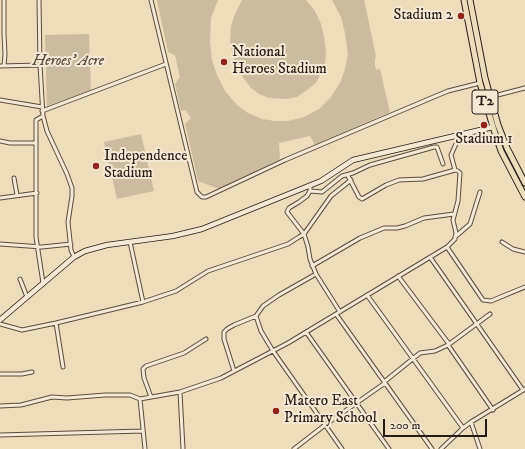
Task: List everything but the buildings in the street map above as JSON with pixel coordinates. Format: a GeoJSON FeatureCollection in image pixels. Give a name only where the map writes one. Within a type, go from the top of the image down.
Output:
{"type":"FeatureCollection","features":[{"type":"Feature","properties":{"kind":"main road","name":"T2"},"geometry":{"type":"LineString","coordinates":[[464,0],[480,83],[493,127],[509,168],[525,197]]}},
{"type":"Feature","properties":{"kind":"main road","name":"T2"},"geometry":{"type":"LineString","coordinates":[[470,0],[490,97],[505,144],[525,183]]}},
{"type":"Feature","properties":{"kind":"street"},"geometry":{"type":"LineString","coordinates":[[4,0],[4,66]]}},
{"type":"Feature","properties":{"kind":"street"},"geometry":{"type":"LineString","coordinates":[[38,0],[42,109],[47,130],[72,188],[68,222],[74,257]]}},
{"type":"Feature","properties":{"kind":"street"},"geometry":{"type":"LineString","coordinates":[[152,0],[196,192],[202,197],[206,197],[273,165],[448,91],[480,83]]}},
{"type":"Feature","properties":{"kind":"street"},"geometry":{"type":"LineString","coordinates":[[0,100],[42,109],[166,64]]}},
{"type":"Feature","properties":{"kind":"street"},"geometry":{"type":"LineString","coordinates":[[0,66],[40,66]]}},
{"type":"Feature","properties":{"kind":"street"},"geometry":{"type":"LineString","coordinates":[[490,97],[525,88]]}},
{"type":"Feature","properties":{"kind":"street"},"geometry":{"type":"LineString","coordinates":[[43,116],[36,120],[37,247],[43,283]]}},
{"type":"Feature","properties":{"kind":"street"},"geometry":{"type":"LineString","coordinates":[[0,320],[74,257],[85,251],[98,247],[180,235],[202,230],[310,188],[353,160],[493,127]]}},
{"type":"Feature","properties":{"kind":"street"},"geometry":{"type":"LineString","coordinates":[[455,237],[454,214],[458,201],[460,173],[455,170],[451,154],[460,135]]}},
{"type":"Feature","properties":{"kind":"street"},"geometry":{"type":"LineString","coordinates":[[0,141],[10,143],[36,143]]}},
{"type":"Feature","properties":{"kind":"street"},"geometry":{"type":"LineString","coordinates":[[310,188],[322,192],[342,176],[348,176],[370,165],[436,147],[443,164]]}},
{"type":"Feature","properties":{"kind":"street"},"geometry":{"type":"LineString","coordinates":[[348,176],[359,197],[362,199],[386,185],[399,180],[423,179],[455,170]]}},
{"type":"Feature","properties":{"kind":"street"},"geometry":{"type":"LineString","coordinates":[[14,178],[17,195]]}},
{"type":"Feature","properties":{"kind":"street"},"geometry":{"type":"LineString","coordinates":[[0,324],[22,330],[143,302],[176,291],[208,271],[288,244],[304,234],[331,196],[350,180]]}},
{"type":"Feature","properties":{"kind":"street"},"geometry":{"type":"LineString","coordinates":[[310,188],[302,200],[286,210],[304,234],[312,266],[340,312]]}},
{"type":"Feature","properties":{"kind":"street"},"geometry":{"type":"LineString","coordinates":[[0,406],[35,402],[52,397],[67,398],[105,394],[130,395],[140,399],[180,392],[221,378],[306,332],[447,247],[455,237],[470,224],[480,192]]}},
{"type":"Feature","properties":{"kind":"street"},"geometry":{"type":"LineString","coordinates":[[0,198],[37,193]]}},
{"type":"Feature","properties":{"kind":"street"},"geometry":{"type":"LineString","coordinates":[[312,266],[360,238],[384,228],[405,226],[424,218],[454,214]]}},
{"type":"Feature","properties":{"kind":"street"},"geometry":{"type":"LineString","coordinates":[[130,242],[143,302]]}},
{"type":"Feature","properties":{"kind":"street"},"geometry":{"type":"LineString","coordinates":[[502,242],[513,249],[525,252]]}},
{"type":"Feature","properties":{"kind":"street"},"geometry":{"type":"LineString","coordinates":[[0,244],[37,247],[71,244]]}},
{"type":"Feature","properties":{"kind":"street"},"geometry":{"type":"LineString","coordinates":[[447,247],[483,300],[491,301],[525,287]]}},
{"type":"Feature","properties":{"kind":"street"},"geometry":{"type":"LineString","coordinates":[[430,257],[476,325],[524,390],[471,422],[441,449]]}},
{"type":"Feature","properties":{"kind":"street"},"geometry":{"type":"LineString","coordinates":[[234,371],[224,339],[224,332],[234,325],[256,316],[263,306],[290,288],[316,274]]}},
{"type":"Feature","properties":{"kind":"street"},"geometry":{"type":"LineString","coordinates":[[398,276],[448,344],[493,410]]}},
{"type":"Feature","properties":{"kind":"street"},"geometry":{"type":"LineString","coordinates":[[20,279],[27,297]]}},
{"type":"Feature","properties":{"kind":"street"},"geometry":{"type":"LineString","coordinates":[[367,295],[463,428]]}},
{"type":"Feature","properties":{"kind":"street"},"geometry":{"type":"LineString","coordinates":[[336,314],[432,449]]}},
{"type":"Feature","properties":{"kind":"street"},"geometry":{"type":"LineString","coordinates":[[294,449],[384,382],[420,353],[435,352],[490,314]]}},
{"type":"Feature","properties":{"kind":"street"},"geometry":{"type":"LineString","coordinates":[[256,316],[261,331],[273,351],[342,449]]}},
{"type":"Feature","properties":{"kind":"street"},"geometry":{"type":"LineString","coordinates":[[56,323],[63,367]]}},
{"type":"Feature","properties":{"kind":"street"},"geometry":{"type":"LineString","coordinates":[[306,332],[389,449]]}},
{"type":"Feature","properties":{"kind":"street"},"geometry":{"type":"LineString","coordinates":[[151,397],[144,378],[143,369],[146,366],[184,353],[206,339]]}},
{"type":"Feature","properties":{"kind":"street"},"geometry":{"type":"LineString","coordinates":[[0,374],[22,374],[32,372]]}},
{"type":"Feature","properties":{"kind":"street"},"geometry":{"type":"LineString","coordinates":[[180,392],[183,449]]}},
{"type":"Feature","properties":{"kind":"street"},"geometry":{"type":"LineString","coordinates":[[140,399],[145,449]]}},
{"type":"Feature","properties":{"kind":"street"},"geometry":{"type":"LineString","coordinates":[[471,422],[480,449]]}},
{"type":"Feature","properties":{"kind":"street"},"geometry":{"type":"LineString","coordinates":[[0,435],[143,431]]}},
{"type":"Feature","properties":{"kind":"green space"},"geometry":{"type":"Polygon","coordinates":[[[157,0],[218,0],[211,18],[210,42],[212,60],[225,91],[237,105],[248,113],[262,119],[288,121],[304,117],[319,109],[331,97],[340,83],[348,54],[341,17],[332,0],[364,0],[376,56],[375,66],[377,70],[380,69],[390,112],[315,145],[310,136],[279,143],[280,159],[219,189],[198,181],[185,124],[191,118],[185,110],[181,111],[175,84],[180,78],[175,55],[168,52],[157,0]]]}},
{"type":"Feature","properties":{"kind":"green space"},"geometry":{"type":"Polygon","coordinates":[[[242,0],[306,0],[315,11],[321,24],[324,37],[326,52],[325,64],[316,83],[297,97],[287,99],[269,98],[259,94],[251,88],[237,67],[230,42],[231,26],[242,0]]]}},
{"type":"Feature","properties":{"kind":"green space","name":"Heroes' Acre"},"geometry":{"type":"Polygon","coordinates":[[[89,34],[91,90],[47,106],[45,35],[89,34]]]}},
{"type":"Feature","properties":{"kind":"green space"},"geometry":{"type":"Polygon","coordinates":[[[141,134],[154,191],[117,199],[104,142],[141,134]]]}},
{"type":"Feature","properties":{"kind":"place","name":"Stadium 2"},"geometry":{"type":"Point","coordinates":[461,16]}},
{"type":"Feature","properties":{"kind":"place","name":"National Heroes Stadium"},"geometry":{"type":"Point","coordinates":[224,62]}},
{"type":"Feature","properties":{"kind":"place","name":"Stadium 1"},"geometry":{"type":"Point","coordinates":[484,125]}},
{"type":"Feature","properties":{"kind":"place","name":"Independence Stadium"},"geometry":{"type":"Point","coordinates":[96,166]}},
{"type":"Feature","properties":{"kind":"place","name":"Matero East Primary School"},"geometry":{"type":"Point","coordinates":[276,411]}}]}
